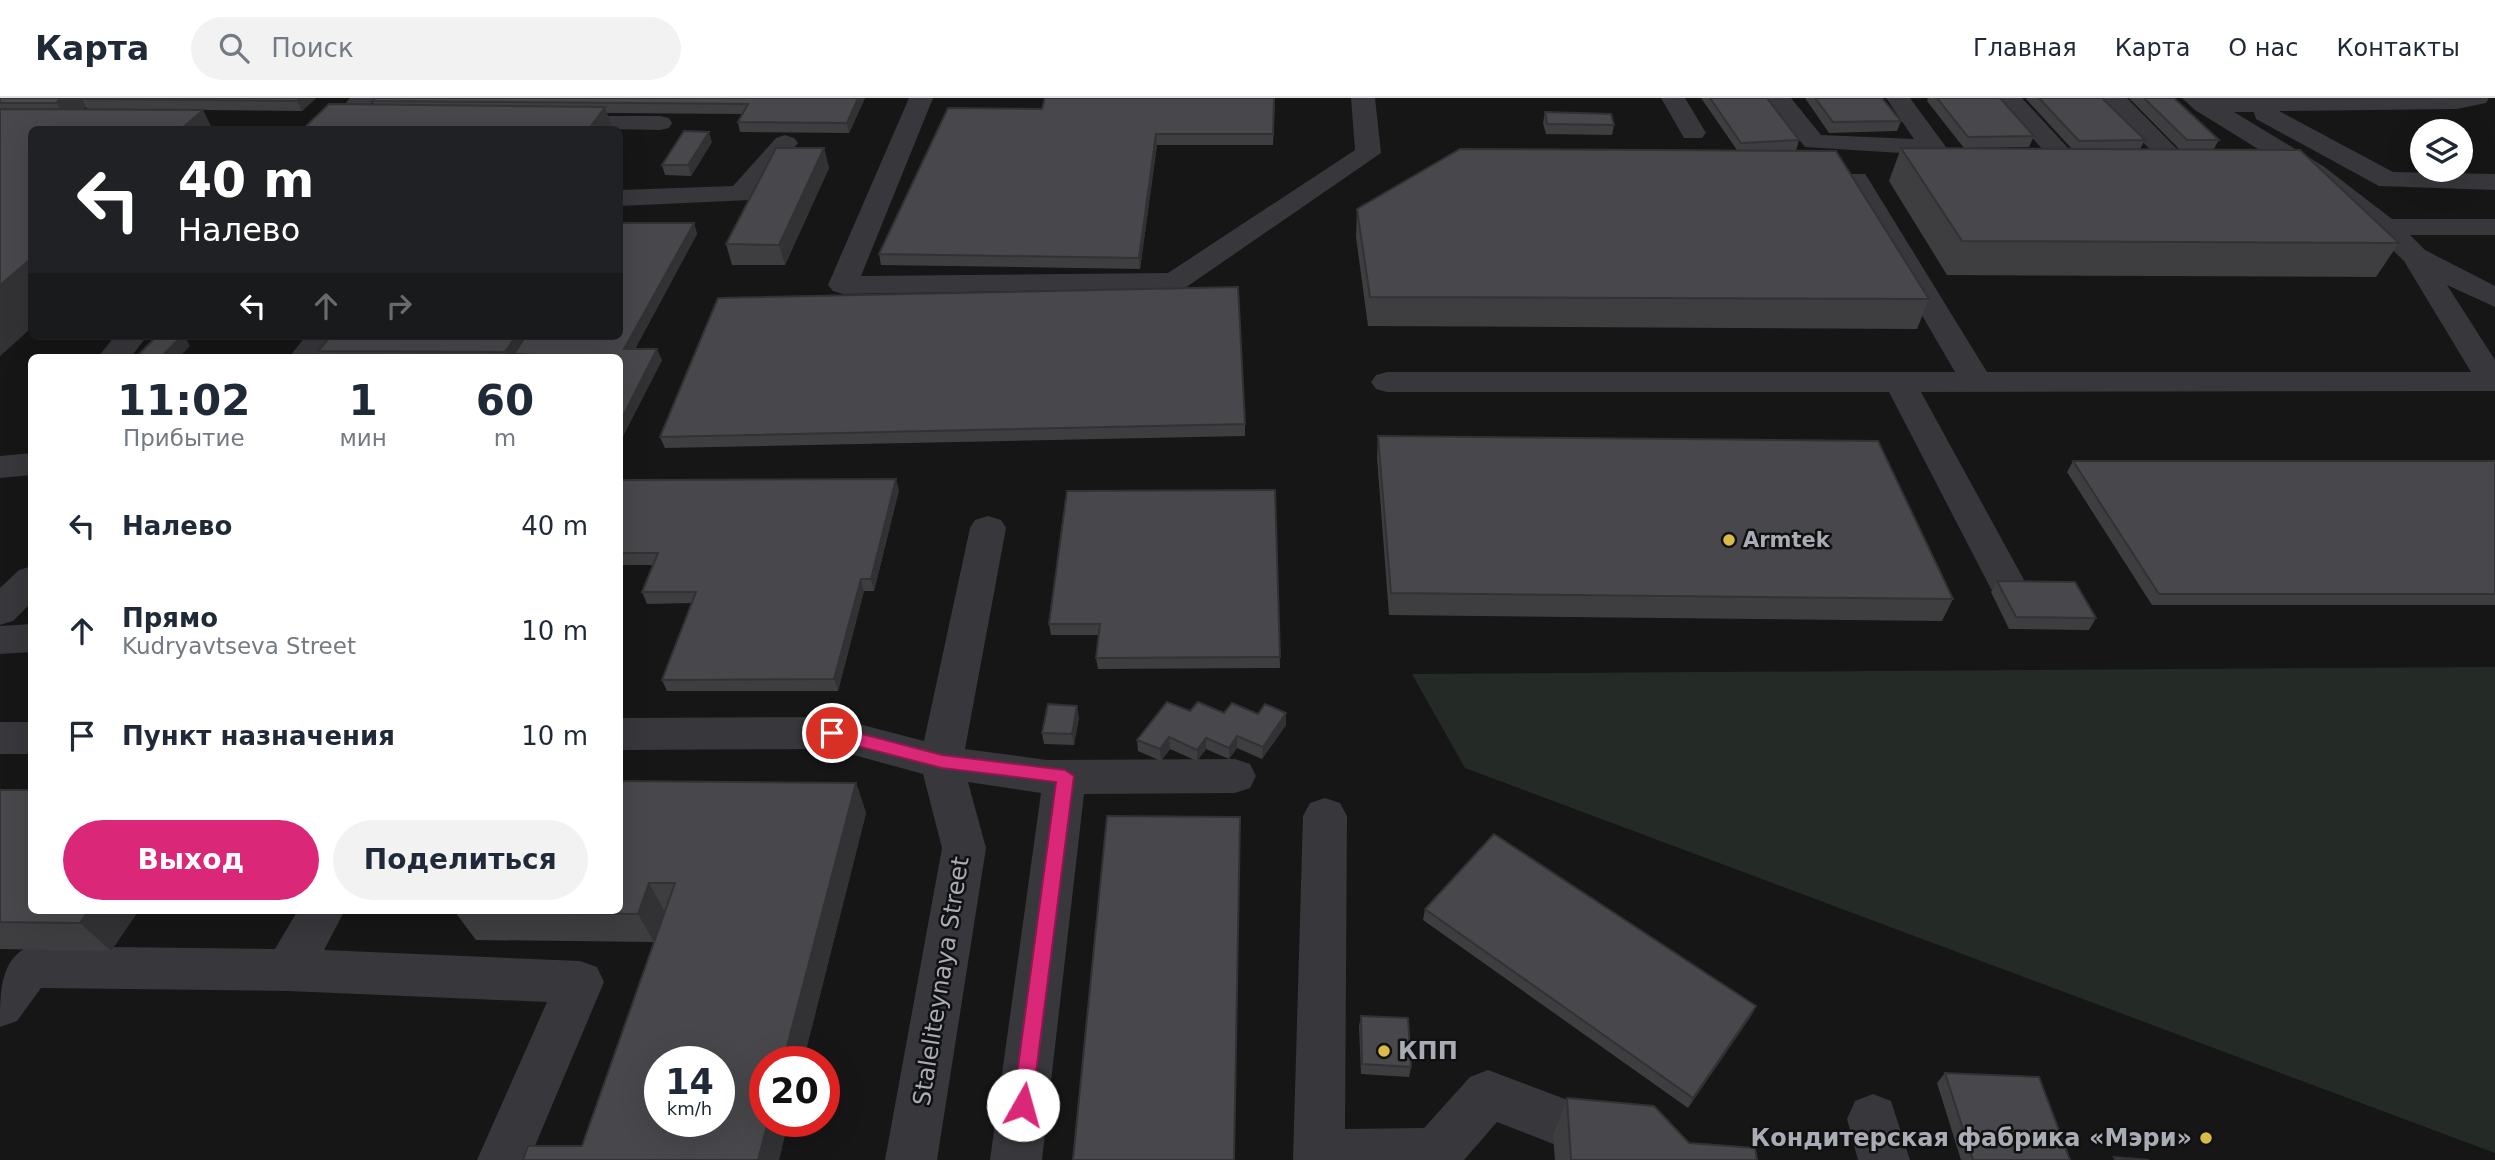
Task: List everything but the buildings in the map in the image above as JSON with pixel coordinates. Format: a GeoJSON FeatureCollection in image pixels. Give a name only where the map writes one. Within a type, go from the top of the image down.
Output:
{"type":"FeatureCollection","features":[{"type":"Feature","properties":{"kind":"street"},"geometry":{"type":"LineString","coordinates":[[364,98],[341,122],[397,122]]}},
{"type":"Feature","properties":{"kind":"street"},"geometry":{"type":"LineString","coordinates":[[921,98],[843,285],[1175,282],[1368,153],[1363,98]]}},
{"type":"Feature","properties":{"kind":"street"},"geometry":{"type":"LineString","coordinates":[[1673,98],[1693,133]]}},
{"type":"Feature","properties":{"kind":"street"},"geometry":{"type":"LineString","coordinates":[[1778,98],[1814,142],[1933,147],[1898,98]]}},
{"type":"Feature","properties":{"kind":"street"},"geometry":{"type":"LineString","coordinates":[[2009,98],[2052,162],[2084,171]]}},
{"type":"Feature","properties":{"kind":"street"},"geometry":{"type":"LineString","coordinates":[[2113,98],[2160,163],[2192,172]]}},
{"type":"Feature","properties":{"kind":"street"},"geometry":{"type":"LineString","coordinates":[[2199,102],[2458,102],[2477,98]]}},
{"type":"Feature","properties":{"kind":"street"},"geometry":{"type":"LineString","coordinates":[[1387,382],[2494,382],[2415,256],[2385,227],[2314,172],[2199,102]]}},
{"type":"Feature","properties":{"kind":"street"},"geometry":{"type":"LineString","coordinates":[[2246,104],[2388,180],[2495,182]]}},
{"type":"Feature","properties":{"kind":"street"},"geometry":{"type":"LineString","coordinates":[[536,123],[660,123]]}},
{"type":"Feature","properties":{"kind":"street"},"geometry":{"type":"LineString","coordinates":[[623,198],[741,194],[785,144]]}},
{"type":"Feature","properties":{"kind":"street"},"geometry":{"type":"LineString","coordinates":[[2260,172],[2314,172]]}},
{"type":"Feature","properties":{"kind":"street"},"geometry":{"type":"LineString","coordinates":[[1856,180],[1977,382]]}},
{"type":"Feature","properties":{"kind":"street"},"geometry":{"type":"LineString","coordinates":[[2385,227],[2495,227]]}},
{"type":"Feature","properties":{"kind":"street"},"geometry":{"type":"LineString","coordinates":[[2415,256],[2495,298]]}},
{"type":"Feature","properties":{"kind":"street"},"geometry":{"type":"LineString","coordinates":[[117,354],[129,340]]}},
{"type":"Feature","properties":{"kind":"street"},"geometry":{"type":"LineString","coordinates":[[308,354],[320,340]]}},
{"type":"Feature","properties":{"kind":"street"},"geometry":{"type":"LineString","coordinates":[[1900,382],[2010,589]]}},
{"type":"Feature","properties":{"kind":"street"},"geometry":{"type":"LineString","coordinates":[[0,467],[28,464]]}},
{"type":"Feature","properties":{"kind":"street"},"geometry":{"type":"LineString","coordinates":[[942,762],[988,528]]}},
{"type":"Feature","properties":{"kind":"street"},"geometry":{"type":"LineString","coordinates":[[0,611],[28,583]]}},
{"type":"Feature","properties":{"kind":"street"},"geometry":{"type":"LineString","coordinates":[[0,640],[28,638]]}},
{"type":"Feature","properties":{"kind":"street"},"geometry":{"type":"LineString","coordinates":[[623,734],[832,733],[942,762],[1065,776],[1235,776]]}},
{"type":"Feature","properties":{"kind":"street"},"geometry":{"type":"LineString","coordinates":[[0,738],[28,738]]}},
{"type":"Feature","properties":{"kind":"street","name":"Staleliteynaya Street"},"geometry":{"type":"LineString","coordinates":[[911,1160],[964,848],[942,762]]}},
{"type":"Feature","properties":{"kind":"street"},"geometry":{"type":"LineString","coordinates":[[1016,1160],[1065,776]]}},
{"type":"Feature","properties":{"kind":"street"},"geometry":{"type":"LineString","coordinates":[[1325,816],[1319,1158],[1437,1157],[1488,1094],[1592,1133]]}},
{"type":"Feature","properties":{"kind":"street"},"geometry":{"type":"LineString","coordinates":[[288,970],[320,914]]}},
{"type":"Feature","properties":{"kind":"street"},"geometry":{"type":"LineString","coordinates":[[0,1005],[29,967],[288,970],[580,982],[503,1160]]}},
{"type":"Feature","properties":{"kind":"shaded area"},"geometry":{"type":"Polygon","coordinates":[[[2495,667],[2495,1153],[1465,768],[1412,674],[2495,667]]]}},
{"type":"Feature","properties":{"kind":"place","name":"Armtek"},"geometry":{"type":"Point","coordinates":[1729,540]}},
{"type":"Feature","properties":{"kind":"place","name":"КПП"},"geometry":{"type":"Point","coordinates":[1384,1051]}},
{"type":"Feature","properties":{"kind":"place","name":"Кондитерская фабрика «Мэри»"},"geometry":{"type":"Point","coordinates":[2206,1138]}},
{"type":"Feature","properties":{"kind":"route"},"geometry":{"type":"LineString","coordinates":[[832,733],[942,762],[1047,777],[1065,776],[1023,1105]]}}]}
